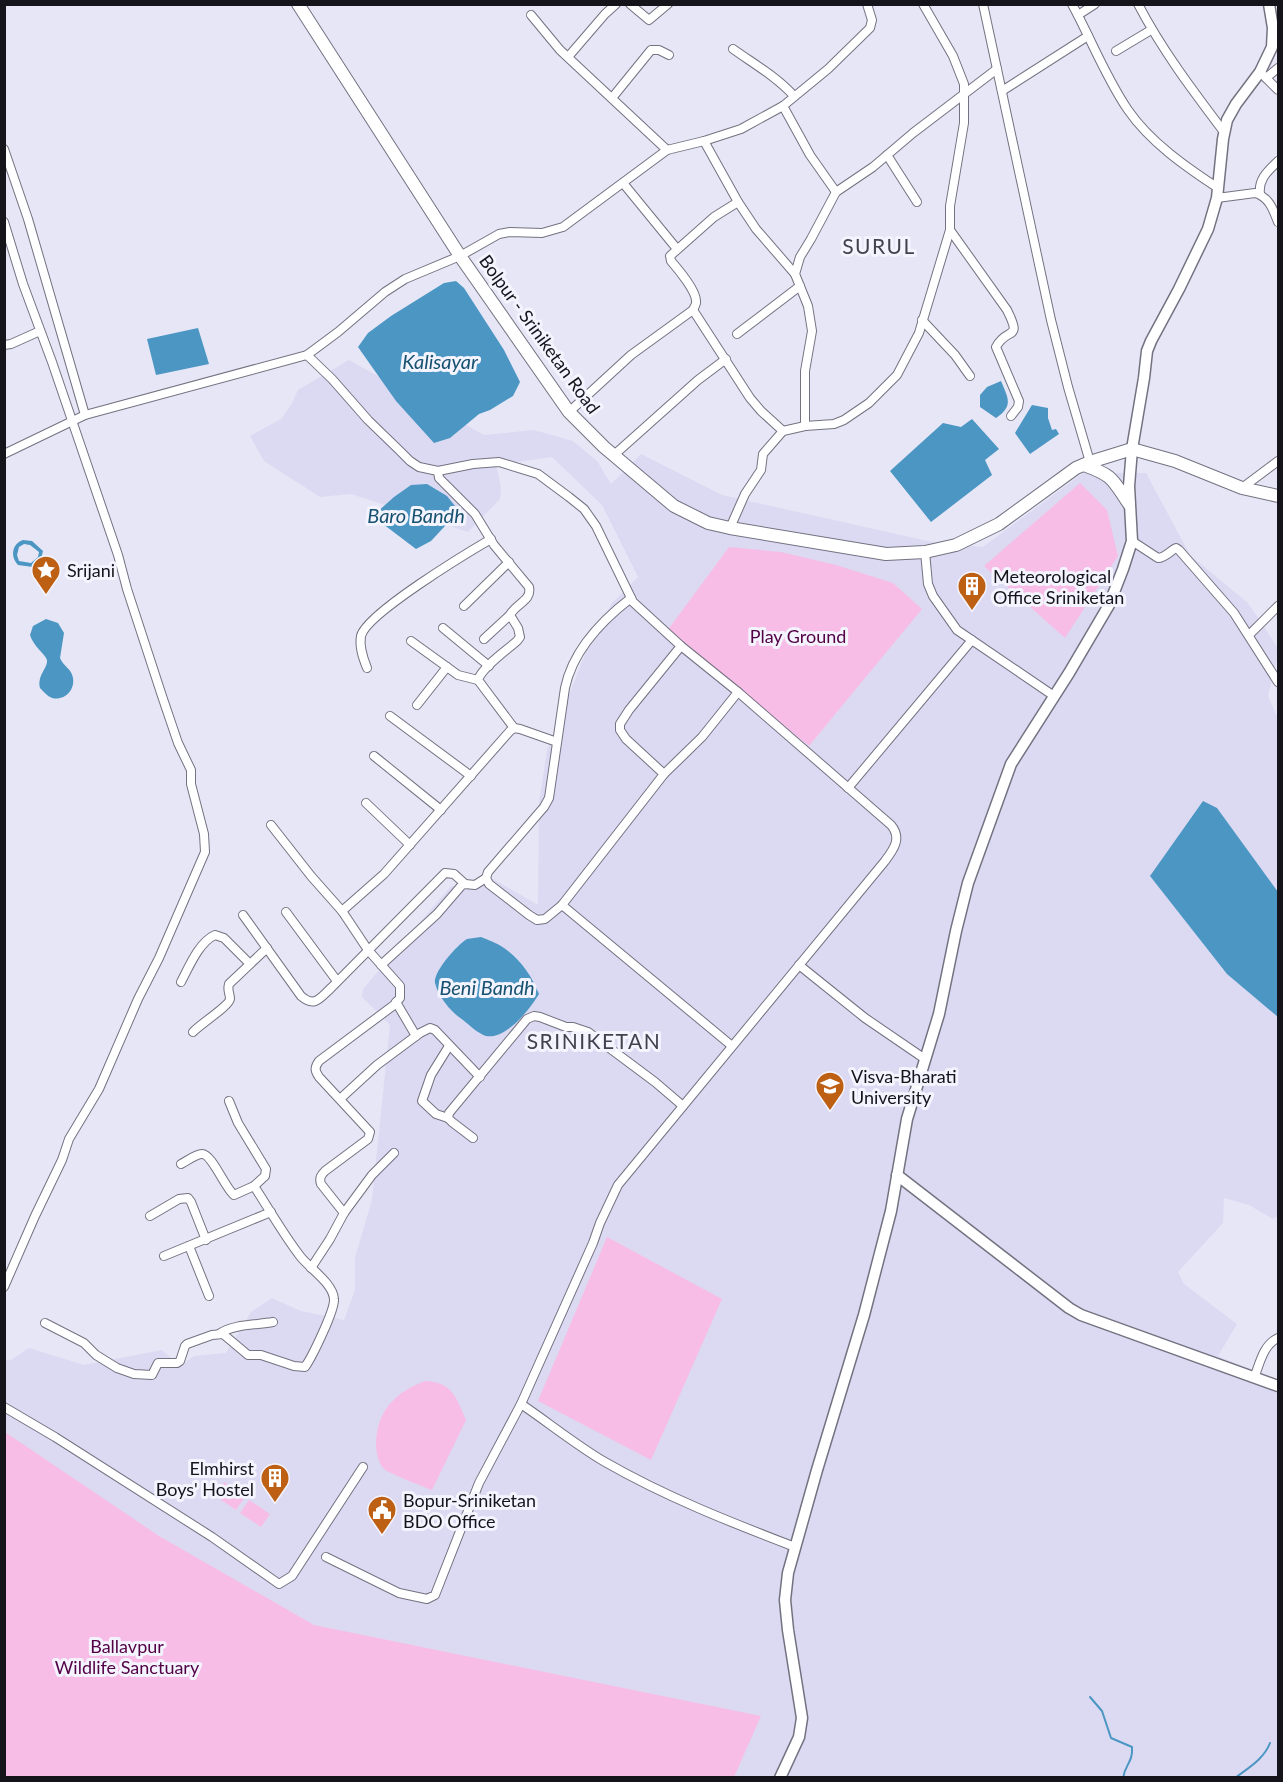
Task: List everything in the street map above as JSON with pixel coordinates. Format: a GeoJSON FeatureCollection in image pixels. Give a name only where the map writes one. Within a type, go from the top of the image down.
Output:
{"type":"FeatureCollection","features":[{"type":"Feature","properties":{"kind":"main road","name":"Bolpur - Sriniketan Road"},"geometry":{"type":"LineString","coordinates":[[298,4],[460,256],[570,412],[604,447],[674,506],[708,523],[730,528],[886,554],[925,552],[956,545],[999,524],[1087,463],[1132,449]]}},
{"type":"Feature","properties":{"kind":"main road"},"geometry":{"type":"LineString","coordinates":[[780,1778],[799,1737],[802,1718],[785,1600],[788,1573],[864,1315],[891,1211],[907,1119],[939,1014],[968,883],[1011,764],[1109,605],[1132,542],[1129,486],[1132,449],[1147,351],[1205,238],[1218,193],[1224,132],[1230,113],[1263,75],[1273,38],[1270,5]]}},
{"type":"Feature","properties":{"kind":"main road"},"geometry":{"type":"LineString","coordinates":[[1132,449],[1175,461],[1242,488],[1278,496]]}},
{"type":"Feature","properties":{"kind":"main road"},"geometry":{"type":"LineString","coordinates":[[1087,463],[1113,478],[1129,504]]}},
{"type":"Feature","properties":{"kind":"main road"},"geometry":{"type":"LineString","coordinates":[[897,1175],[1081,1315],[1278,1386]]}},
{"type":"Feature","properties":{"kind":"street"},"geometry":{"type":"LineString","coordinates":[[568,57],[616,4]]}},
{"type":"Feature","properties":{"kind":"street"},"geometry":{"type":"LineString","coordinates":[[630,4],[649,20],[668,4]]}},
{"type":"Feature","properties":{"kind":"street"},"geometry":{"type":"LineString","coordinates":[[4,454],[85,415],[307,355],[405,279],[460,256],[499,234],[542,233],[563,227],[667,150],[741,129],[783,106],[828,69],[870,28],[872,20],[867,4]]}},
{"type":"Feature","properties":{"kind":"street"},"geometry":{"type":"LineString","coordinates":[[730,528],[745,494],[762,467],[763,454],[783,431],[805,426],[834,424],[852,416],[869,403],[897,375],[919,333],[950,230],[950,206],[964,123],[964,92],[958,65],[923,4]]}},
{"type":"Feature","properties":{"kind":"street"},"geometry":{"type":"LineString","coordinates":[[983,4],[1051,320],[1087,463]]}},
{"type":"Feature","properties":{"kind":"street"},"geometry":{"type":"LineString","coordinates":[[1072,4],[1123,102],[1135,119],[1176,159],[1218,193],[1260,194],[1269,201],[1278,222]]}},
{"type":"Feature","properties":{"kind":"street"},"geometry":{"type":"LineString","coordinates":[[1078,15],[1095,4]]}},
{"type":"Feature","properties":{"kind":"street"},"geometry":{"type":"LineString","coordinates":[[1138,4],[1151,30],[1224,132]]}},
{"type":"Feature","properties":{"kind":"street"},"geometry":{"type":"LineString","coordinates":[[531,15],[560,50],[667,150]]}},
{"type":"Feature","properties":{"kind":"street"},"geometry":{"type":"LineString","coordinates":[[1116,51],[1151,30]]}},
{"type":"Feature","properties":{"kind":"street"},"geometry":{"type":"LineString","coordinates":[[1002,92],[1088,36]]}},
{"type":"Feature","properties":{"kind":"street"},"geometry":{"type":"LineString","coordinates":[[733,49],[767,72],[794,96]]}},
{"type":"Feature","properties":{"kind":"street"},"geometry":{"type":"LineString","coordinates":[[612,98],[651,50],[658,50],[669,55]]}},
{"type":"Feature","properties":{"kind":"street"},"geometry":{"type":"LineString","coordinates":[[1278,68],[1263,75],[1278,90]]}},
{"type":"Feature","properties":{"kind":"street"},"geometry":{"type":"LineString","coordinates":[[795,274],[800,257],[836,192],[873,167],[964,92],[997,69]]}},
{"type":"Feature","properties":{"kind":"street"},"geometry":{"type":"LineString","coordinates":[[783,106],[810,154],[836,192]]}},
{"type":"Feature","properties":{"kind":"street"},"geometry":{"type":"LineString","coordinates":[[704,141],[756,229],[795,274],[808,306],[812,331],[805,371],[805,426]]}},
{"type":"Feature","properties":{"kind":"street"},"geometry":{"type":"LineString","coordinates":[[4,149],[28,219],[85,415]]}},
{"type":"Feature","properties":{"kind":"street"},"geometry":{"type":"LineString","coordinates":[[887,155],[917,202]]}},
{"type":"Feature","properties":{"kind":"street"},"geometry":{"type":"LineString","coordinates":[[1260,194],[1259,186],[1263,177],[1278,161]]}},
{"type":"Feature","properties":{"kind":"street"},"geometry":{"type":"LineString","coordinates":[[623,183],[677,249]]}},
{"type":"Feature","properties":{"kind":"street"},"geometry":{"type":"LineString","coordinates":[[570,412],[631,355],[693,310],[696,299],[670,260],[670,256],[714,217],[738,202]]}},
{"type":"Feature","properties":{"kind":"street"},"geometry":{"type":"LineString","coordinates":[[4,222],[23,284],[118,555],[178,743],[191,770],[190,784],[204,834],[205,852],[99,1089],[69,1139],[62,1160],[4,1287]]}},
{"type":"Feature","properties":{"kind":"street"},"geometry":{"type":"LineString","coordinates":[[950,230],[1007,310],[1014,324],[1013,333],[1002,339],[996,347],[1019,401],[1018,407],[1011,416]]}},
{"type":"Feature","properties":{"kind":"street"},"geometry":{"type":"LineString","coordinates":[[737,334],[800,286]]}},
{"type":"Feature","properties":{"kind":"street"},"geometry":{"type":"LineString","coordinates":[[693,310],[750,398],[783,431]]}},
{"type":"Feature","properties":{"kind":"street"},"geometry":{"type":"LineString","coordinates":[[922,320],[955,355],[970,376]]}},
{"type":"Feature","properties":{"kind":"street"},"geometry":{"type":"LineString","coordinates":[[4,345],[40,331]]}},
{"type":"Feature","properties":{"kind":"street"},"geometry":{"type":"LineString","coordinates":[[307,355],[332,379],[368,420],[410,461],[420,467],[438,471],[473,464],[500,462],[538,474],[584,509],[596,526],[631,598],[681,646],[738,692],[891,825],[895,830],[897,842],[885,861],[618,1185],[521,1404],[479,1483],[435,1594],[427,1599],[399,1593],[326,1557]]}},
{"type":"Feature","properties":{"kind":"street"},"geometry":{"type":"LineString","coordinates":[[614,455],[698,380],[726,359]]}},
{"type":"Feature","properties":{"kind":"street"},"geometry":{"type":"LineString","coordinates":[[1242,488],[1278,461]]}},
{"type":"Feature","properties":{"kind":"street"},"geometry":{"type":"LineString","coordinates":[[438,471],[439,478],[475,514],[491,539],[529,587],[528,598],[515,607],[510,615],[484,639]]}},
{"type":"Feature","properties":{"kind":"street"},"geometry":{"type":"LineString","coordinates":[[367,668],[361,653],[361,636],[366,626],[380,613],[491,539]]}},
{"type":"Feature","properties":{"kind":"street"},"geometry":{"type":"LineString","coordinates":[[1132,542],[1158,558],[1162,558],[1173,549],[1179,550],[1234,613],[1278,682]]}},
{"type":"Feature","properties":{"kind":"street"},"geometry":{"type":"LineString","coordinates":[[925,552],[928,584],[933,596],[957,630],[1054,696]]}},
{"type":"Feature","properties":{"kind":"street"},"geometry":{"type":"LineString","coordinates":[[464,606],[509,562]]}},
{"type":"Feature","properties":{"kind":"street"},"geometry":{"type":"LineString","coordinates":[[243,915],[308,1002],[317,1000],[445,873],[454,874],[465,884],[475,885],[486,878],[488,872],[544,807],[549,798],[567,677],[574,660],[603,621],[631,598]]}},
{"type":"Feature","properties":{"kind":"street"},"geometry":{"type":"LineString","coordinates":[[1249,635],[1278,606]]}},
{"type":"Feature","properties":{"kind":"street"},"geometry":{"type":"LineString","coordinates":[[478,680],[480,675],[520,637],[518,628],[510,615]]}},
{"type":"Feature","properties":{"kind":"street"},"geometry":{"type":"LineString","coordinates":[[443,628],[489,666]]}},
{"type":"Feature","properties":{"kind":"street"},"geometry":{"type":"LineString","coordinates":[[848,788],[972,640]]}},
{"type":"Feature","properties":{"kind":"street"},"geometry":{"type":"LineString","coordinates":[[411,642],[447,667],[467,678],[478,680],[514,728],[557,741]]}},
{"type":"Feature","properties":{"kind":"street"},"geometry":{"type":"LineString","coordinates":[[664,774],[626,739],[620,730],[620,724],[681,646]]}},
{"type":"Feature","properties":{"kind":"street"},"geometry":{"type":"LineString","coordinates":[[417,705],[447,667]]}},
{"type":"Feature","properties":{"kind":"street"},"geometry":{"type":"LineString","coordinates":[[486,878],[489,884],[529,915],[537,920],[545,919],[562,905],[664,774],[702,737],[738,692]]}},
{"type":"Feature","properties":{"kind":"street"},"geometry":{"type":"LineString","coordinates":[[390,716],[471,776]]}},
{"type":"Feature","properties":{"kind":"street"},"geometry":{"type":"LineString","coordinates":[[342,911],[384,873],[498,743],[514,728]]}},
{"type":"Feature","properties":{"kind":"street"},"geometry":{"type":"LineString","coordinates":[[374,756],[441,810]]}},
{"type":"Feature","properties":{"kind":"street"},"geometry":{"type":"LineString","coordinates":[[366,803],[410,845]]}},
{"type":"Feature","properties":{"kind":"street"},"geometry":{"type":"LineString","coordinates":[[272,825],[311,876],[342,911],[368,950],[400,986],[401,994],[396,1002],[316,1066],[315,1071],[319,1077],[370,1132],[368,1139],[321,1175],[321,1184],[344,1213]]}},
{"type":"Feature","properties":{"kind":"street"},"geometry":{"type":"LineString","coordinates":[[381,965],[437,914],[465,884]]}},
{"type":"Feature","properties":{"kind":"street"},"geometry":{"type":"LineString","coordinates":[[562,905],[732,1046]]}},
{"type":"Feature","properties":{"kind":"street"},"geometry":{"type":"LineString","coordinates":[[286,912],[337,981]]}},
{"type":"Feature","properties":{"kind":"street"},"geometry":{"type":"LineString","coordinates":[[181,982],[209,937],[215,935],[224,938],[250,964]]}},
{"type":"Feature","properties":{"kind":"street"},"geometry":{"type":"LineString","coordinates":[[193,1032],[201,1023],[228,1004],[230,997],[227,986],[267,948]]}},
{"type":"Feature","properties":{"kind":"street"},"geometry":{"type":"LineString","coordinates":[[799,965],[865,1018],[925,1059]]}},
{"type":"Feature","properties":{"kind":"street"},"geometry":{"type":"LineString","coordinates":[[396,1002],[416,1035]]}},
{"type":"Feature","properties":{"kind":"street"},"geometry":{"type":"LineString","coordinates":[[448,1118],[452,1108],[527,1020],[534,1017],[540,1017],[566,1028],[573,1027],[588,1032],[656,1082],[683,1106]]}},
{"type":"Feature","properties":{"kind":"street"},"geometry":{"type":"LineString","coordinates":[[340,1100],[377,1065],[416,1035],[430,1028],[435,1030],[480,1077]]}},
{"type":"Feature","properties":{"kind":"street"},"geometry":{"type":"LineString","coordinates":[[449,1046],[431,1076],[422,1101],[436,1114],[448,1118],[473,1138]]}},
{"type":"Feature","properties":{"kind":"street"},"geometry":{"type":"LineString","coordinates":[[181,1164],[205,1154],[231,1193],[236,1195],[254,1186],[266,1176],[266,1169],[238,1123],[229,1101]]}},
{"type":"Feature","properties":{"kind":"street"},"geometry":{"type":"LineString","coordinates":[[311,1268],[344,1213],[372,1175],[394,1153]]}},
{"type":"Feature","properties":{"kind":"street"},"geometry":{"type":"LineString","coordinates":[[219,1334],[227,1337],[248,1355],[261,1355],[294,1366],[305,1367],[332,1309],[334,1300],[329,1286],[300,1256],[254,1186]]}},
{"type":"Feature","properties":{"kind":"street"},"geometry":{"type":"LineString","coordinates":[[150,1216],[186,1197],[191,1202],[206,1240]]}},
{"type":"Feature","properties":{"kind":"street"},"geometry":{"type":"LineString","coordinates":[[164,1257],[272,1212]]}},
{"type":"Feature","properties":{"kind":"street"},"geometry":{"type":"LineString","coordinates":[[189,1246],[209,1296]]}},
{"type":"Feature","properties":{"kind":"street"},"geometry":{"type":"LineString","coordinates":[[45,1323],[84,1343],[96,1355],[117,1368],[128,1373],[152,1375],[158,1363],[179,1362],[188,1344],[225,1330],[273,1322]]}},
{"type":"Feature","properties":{"kind":"street"},"geometry":{"type":"LineString","coordinates":[[1254,1378],[1264,1350],[1278,1338]]}},
{"type":"Feature","properties":{"kind":"street"},"geometry":{"type":"LineString","coordinates":[[521,1404],[589,1451],[641,1482],[703,1511],[795,1547]]}},
{"type":"Feature","properties":{"kind":"street"},"geometry":{"type":"LineString","coordinates":[[4,1407],[212,1536],[279,1584],[292,1576],[363,1467]]}},
{"type":"Feature","properties":{"kind":"shaded area","name":"Visva-Bharati University"},"geometry":{"type":"Polygon","coordinates":[[[349,360],[484,435],[534,430],[573,441],[597,461],[611,484],[641,454],[722,495],[932,542],[983,547],[1083,473],[1146,473],[1190,555],[1248,603],[1278,648],[1268,696],[1278,719],[1278,1216],[1273,1219],[1249,1205],[1224,1198],[1223,1223],[1178,1272],[1184,1284],[1237,1324],[1218,1356],[1278,1381],[1278,1777],[39,1777],[5,1657],[5,1360],[11,1360],[29,1348],[84,1365],[162,1350],[180,1366],[194,1356],[226,1353],[251,1312],[272,1298],[301,1311],[344,1320],[355,1290],[355,1257],[372,1200],[390,1025],[362,997],[363,989],[451,886],[478,888],[493,879],[538,905],[539,803],[547,750],[588,647],[612,603],[638,577],[602,505],[552,457],[496,465],[501,487],[500,499],[468,532],[351,494],[320,497],[264,461],[250,436],[281,419],[298,390],[349,360]]]}},
{"type":"Feature","properties":{"kind":"green space"},"geometry":{"type":"Polygon","coordinates":[[[1080,483],[1107,510],[1118,556],[1065,638],[984,566],[1080,483]]]}},
{"type":"Feature","properties":{"kind":"green space","name":"Play Ground"},"geometry":{"type":"Polygon","coordinates":[[[729,547],[781,552],[836,565],[893,583],[922,609],[809,746],[667,631],[729,547]]]}},
{"type":"Feature","properties":{"kind":"green space"},"geometry":{"type":"Polygon","coordinates":[[[607,1237],[722,1299],[651,1460],[538,1401],[607,1237]]]}},
{"type":"Feature","properties":{"kind":"green space"},"geometry":{"type":"Polygon","coordinates":[[[425,1381],[441,1384],[452,1392],[466,1420],[432,1490],[384,1469],[376,1446],[380,1421],[390,1404],[405,1391],[425,1381]]]}},
{"type":"Feature","properties":{"kind":"green space","name":"Ballavpur Wildlife Sanctuary"},"geometry":{"type":"Polygon","coordinates":[[[5,1432],[159,1536],[314,1625],[761,1716],[734,1777],[5,1777],[5,1432]]]}},
{"type":"Feature","properties":{"kind":"green space"},"geometry":{"type":"Polygon","coordinates":[[[224,1482],[245,1497],[236,1510],[215,1496],[224,1482]]]}},
{"type":"Feature","properties":{"kind":"green space"},"geometry":{"type":"Polygon","coordinates":[[[249,1500],[270,1514],[261,1527],[240,1513],[249,1500]]]}},
{"type":"Feature","properties":{"kind":"water","name":"Kalisayar"},"geometry":{"type":"Polygon","coordinates":[[[456,281],[464,288],[504,350],[520,382],[513,396],[479,414],[450,438],[434,443],[396,401],[358,347],[368,333],[391,316],[444,283],[456,281]]]}},
{"type":"Feature","properties":{"kind":"water"},"geometry":{"type":"Polygon","coordinates":[[[198,328],[209,364],[156,375],[147,339],[198,328]]]}},
{"type":"Feature","properties":{"kind":"water"},"geometry":{"type":"Polygon","coordinates":[[[1001,381],[1008,401],[1005,410],[996,418],[980,407],[980,395],[987,387],[1001,381]]]}},
{"type":"Feature","properties":{"kind":"water"},"geometry":{"type":"Polygon","coordinates":[[[1032,405],[1048,408],[1052,430],[1056,429],[1059,434],[1030,454],[1015,433],[1032,405]]]}},
{"type":"Feature","properties":{"kind":"water"},"geometry":{"type":"Polygon","coordinates":[[[972,419],[999,449],[985,460],[992,475],[931,522],[890,471],[943,423],[961,427],[972,419]]]}},
{"type":"Feature","properties":{"kind":"water","name":"Baro Bandh"},"geometry":{"type":"Polygon","coordinates":[[[427,484],[447,496],[459,511],[431,541],[416,549],[383,524],[376,513],[411,485],[427,484]]]}},
{"type":"Feature","properties":{"kind":"water"},"geometry":{"type":"Polygon","coordinates":[[[32,541],[43,551],[41,559],[33,567],[18,565],[15,562],[13,551],[19,542],[32,541]],[[24,544],[19,547],[17,555],[19,561],[31,563],[38,557],[39,552],[30,545],[24,544]]]}},
{"type":"Feature","properties":{"kind":"water"},"geometry":{"type":"Polygon","coordinates":[[[46,619],[58,623],[64,633],[60,658],[73,678],[68,694],[56,699],[40,688],[40,679],[47,660],[30,635],[33,626],[46,619]]]}},
{"type":"Feature","properties":{"kind":"water"},"geometry":{"type":"Polygon","coordinates":[[[1203,801],[1217,808],[1278,892],[1278,1017],[1227,974],[1150,876],[1203,801]]]}},
{"type":"Feature","properties":{"kind":"water","name":"Beni Bandh"},"geometry":{"type":"Polygon","coordinates":[[[481,937],[510,952],[529,974],[539,994],[517,1022],[494,1036],[480,1033],[454,1013],[442,999],[435,983],[435,978],[446,959],[458,947],[467,939],[481,937]]]}},
{"type":"Feature","properties":{"kind":"waterway"},"geometry":{"type":"LineString","coordinates":[[1090,1697],[1102,1711],[1111,1738],[1132,1747],[1131,1757],[1123,1778]]}},
{"type":"Feature","properties":{"kind":"waterway"},"geometry":{"type":"LineString","coordinates":[[1235,1778],[1260,1758],[1270,1743]]}},
{"type":"Feature","properties":{"kind":"place","name":"Srijani"},"geometry":{"type":"Point","coordinates":[46,596]}},
{"type":"Feature","properties":{"kind":"place","name":"Meteorological Office Sriniketan"},"geometry":{"type":"Point","coordinates":[972,612]}},
{"type":"Feature","properties":{"kind":"place","name":"Visva-Bharati University"},"geometry":{"type":"Point","coordinates":[830,1112]}},
{"type":"Feature","properties":{"kind":"place","name":"Elmhirst Boys' Hostel"},"geometry":{"type":"Point","coordinates":[275,1504]}},
{"type":"Feature","properties":{"kind":"place","name":"Bopur-Sriniketan BDO Office"},"geometry":{"type":"Point","coordinates":[382,1536]}},
{"type":"Feature","properties":{"kind":"district","name":"SURUL"},"geometry":{"type":"Point","coordinates":[879,245]}},
{"type":"Feature","properties":{"kind":"district","name":"SRINIKETAN"},"geometry":{"type":"Point","coordinates":[594,1040]}}]}
